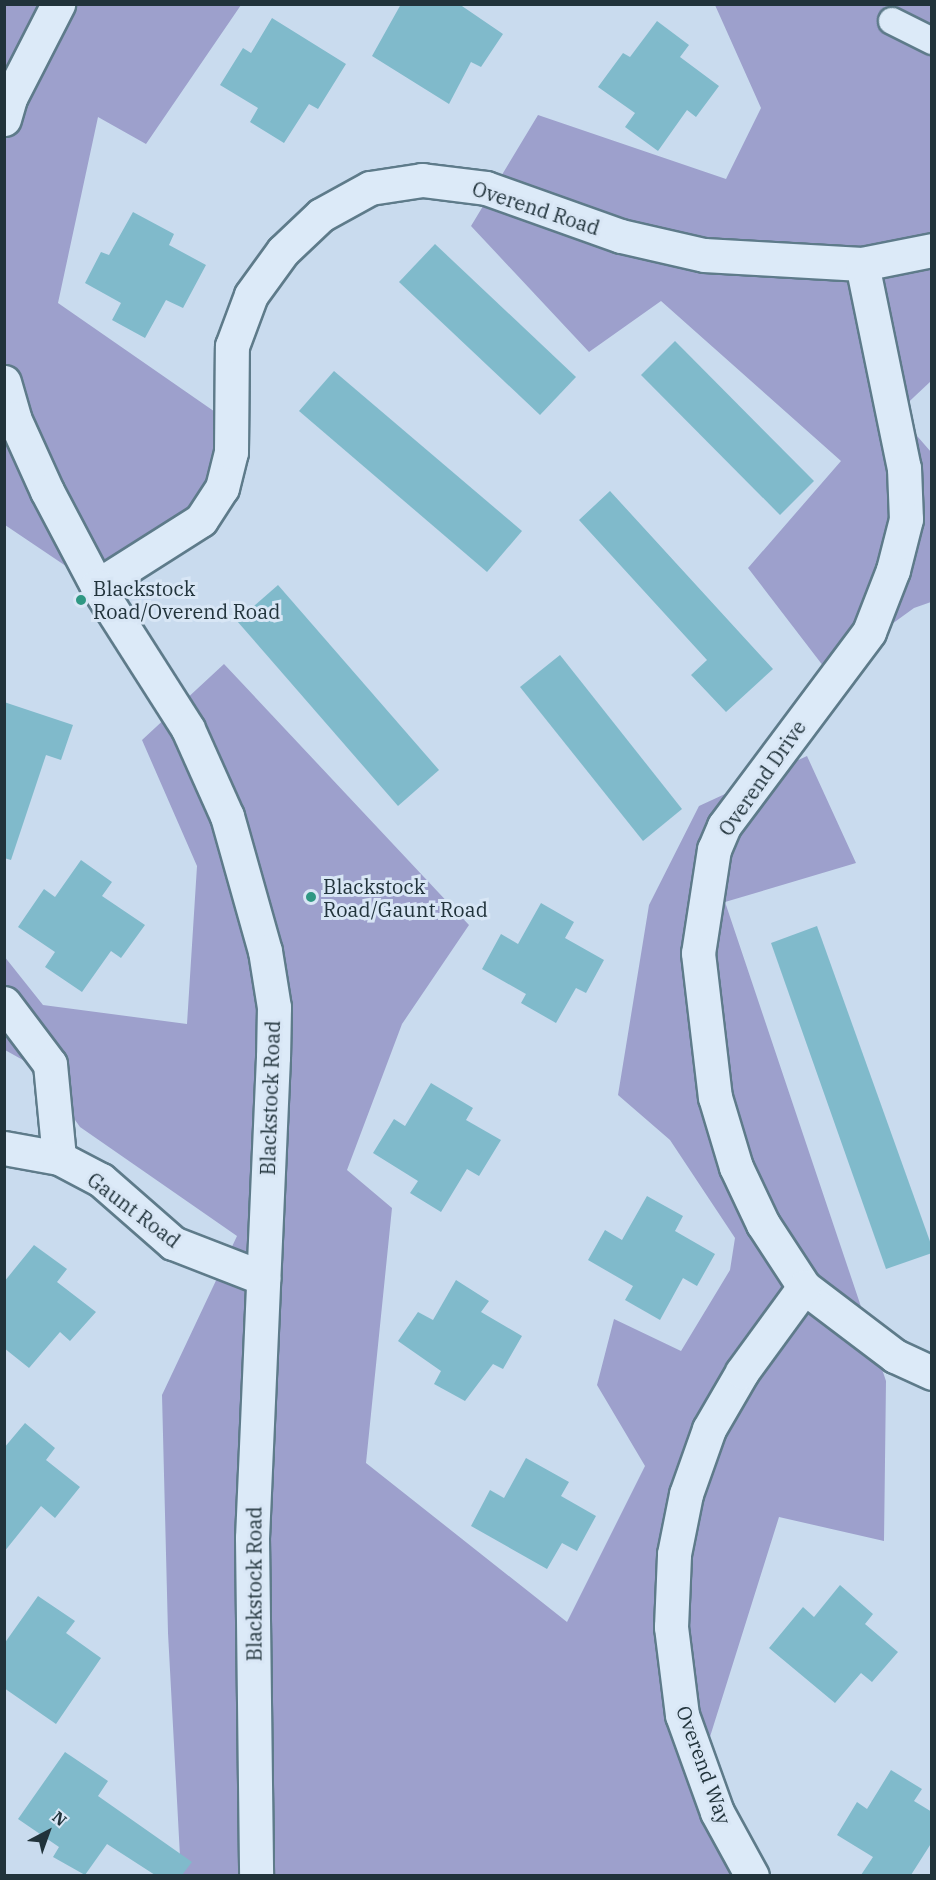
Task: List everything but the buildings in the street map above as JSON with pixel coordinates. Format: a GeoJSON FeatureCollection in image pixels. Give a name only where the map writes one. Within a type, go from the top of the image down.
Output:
{"type":"FeatureCollection","features":[{"type":"Feature","properties":{"kind":"street"},"geometry":{"type":"LineString","coordinates":[[4,119],[10,98],[58,4]]}},
{"type":"Feature","properties":{"kind":"street","name":"Overend Road"},"geometry":{"type":"LineString","coordinates":[[97,586],[201,520],[222,488],[231,452],[229,402],[232,346],[250,295],[283,251],[321,215],[370,188],[422,180],[486,188],[621,236],[704,255],[862,264],[932,250]]}},
{"type":"Feature","properties":{"kind":"street","name":"Overend Drive"},"geometry":{"type":"LineString","coordinates":[[862,264],[904,468],[906,519],[893,570],[868,632],[724,826],[712,859],[698,953],[715,1097],[736,1167],[763,1224],[804,1287],[895,1356],[932,1373]]}},
{"type":"Feature","properties":{"kind":"street","name":"Blackstock Road"},"geometry":{"type":"LineString","coordinates":[[4,382],[14,418],[47,491],[97,586],[188,729],[227,816],[256,912],[274,1007],[252,1538],[256,1875]]}},
{"type":"Feature","properties":{"kind":"street"},"geometry":{"type":"LineString","coordinates":[[4,1003],[50,1064],[59,1158]]}},
{"type":"Feature","properties":{"kind":"street","name":"Gaunt Road"},"geometry":{"type":"LineString","coordinates":[[4,1148],[59,1158],[101,1180],[173,1243],[263,1278]]}},
{"type":"Feature","properties":{"kind":"street","name":"Overend Way"},"geometry":{"type":"LineString","coordinates":[[752,1875],[717,1812],[682,1715],[671,1627],[674,1554],[687,1494],[709,1429],[742,1372],[804,1287]]}},
{"type":"Feature","properties":{"kind":"lane"},"geometry":{"type":"LineString","coordinates":[[892,21],[932,41]]}},
{"type":"Feature","properties":{"kind":"shaded area"},"geometry":{"type":"Polygon","coordinates":[[[4,5],[241,5],[146,144],[98,117],[58,303],[218,414],[213,483],[181,526],[94,585],[5,525],[4,5]]]}},
{"type":"Feature","properties":{"kind":"shaded area"},"geometry":{"type":"Polygon","coordinates":[[[715,5],[931,5],[931,381],[897,413],[931,452],[931,602],[914,608],[827,671],[748,568],[841,461],[661,301],[589,352],[471,226],[538,115],[726,179],[761,108],[715,5]]]}},
{"type":"Feature","properties":{"kind":"shaded area"},"geometry":{"type":"Polygon","coordinates":[[[224,664],[469,925],[402,1024],[347,1170],[392,1208],[366,1463],[567,1622],[645,1466],[597,1385],[614,1319],[681,1351],[730,1270],[735,1238],[670,1140],[618,1095],[649,905],[699,806],[807,756],[856,863],[725,902],[886,1381],[884,1541],[779,1517],[692,1794],[733,1875],[181,1875],[168,1633],[162,1395],[237,1236],[80,1127],[39,1069],[5,1050],[4,956],[43,1005],[187,1024],[197,866],[142,740],[224,664]]]}},
{"type":"Feature","properties":{"kind":"place","name":"Blackstock Road/Overend Road"},"geometry":{"type":"Point","coordinates":[81,600]}},
{"type":"Feature","properties":{"kind":"place","name":"Blackstock Road/Gaunt Road"},"geometry":{"type":"Point","coordinates":[311,897]}}]}
